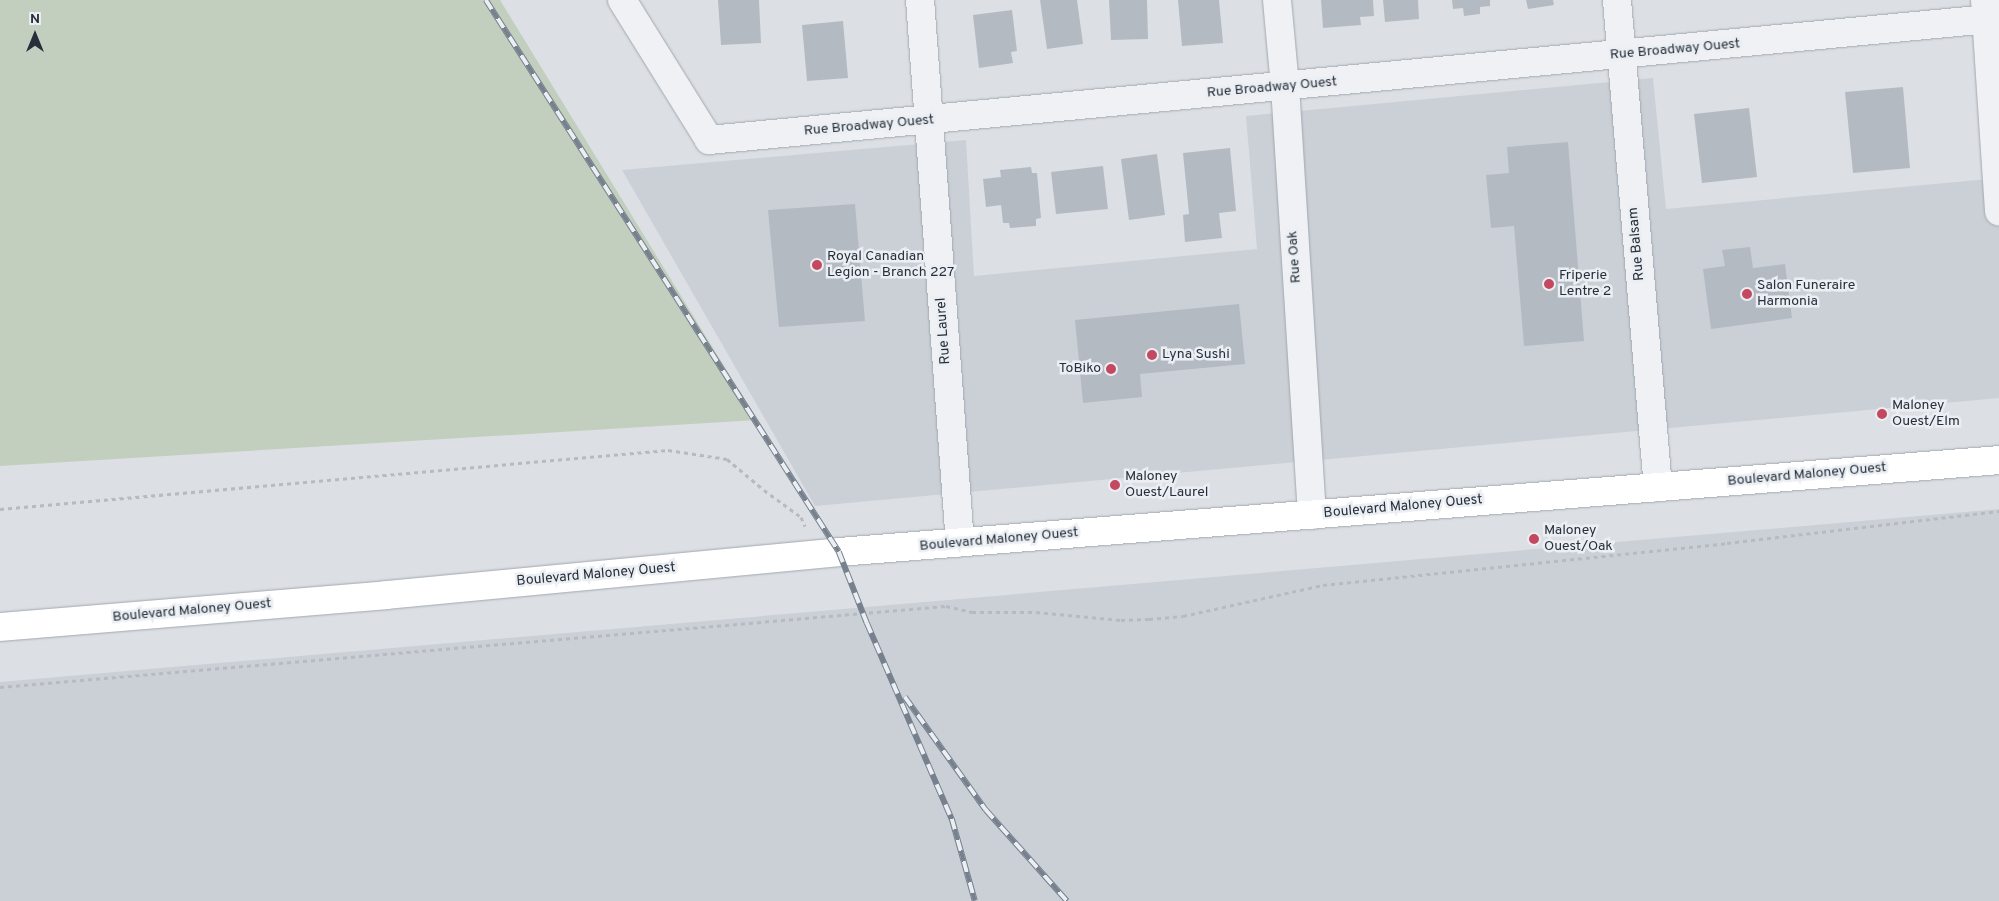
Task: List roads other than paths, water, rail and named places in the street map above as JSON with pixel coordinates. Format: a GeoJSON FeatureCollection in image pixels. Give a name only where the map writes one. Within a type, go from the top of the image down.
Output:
{"type":"FeatureCollection","features":[{"type":"Feature","properties":{"kind":"main road","name":"Boulevard Maloney Ouest"},"geometry":{"type":"LineString","coordinates":[[0,627],[366,596],[817,554],[1999,460]]}},
{"type":"Feature","properties":{"kind":"street","name":"Rue Broadway Ouest"},"geometry":{"type":"LineString","coordinates":[[622,0],[709,140],[1621,55],[1990,13]]}},
{"type":"Feature","properties":{"kind":"street","name":"Rue Laurel"},"geometry":{"type":"LineString","coordinates":[[920,0],[960,543]]}},
{"type":"Feature","properties":{"kind":"street","name":"Rue Oak"},"geometry":{"type":"LineString","coordinates":[[1277,0],[1285,86],[1312,515]]}},
{"type":"Feature","properties":{"kind":"street","name":"Rue Balsam"},"geometry":{"type":"LineString","coordinates":[[1617,0],[1658,487]]}},
{"type":"Feature","properties":{"kind":"street"},"geometry":{"type":"LineString","coordinates":[[1990,13],[1999,212]]}},
{"type":"Feature","properties":{"kind":"railway"},"geometry":{"type":"LineString","coordinates":[[486,0],[839,552],[867,623],[952,819],[975,901]]}},
{"type":"Feature","properties":{"kind":"railway"},"geometry":{"type":"LineString","coordinates":[[905,697],[986,810],[1067,901]]}},
{"type":"Feature","properties":{"kind":"place","name":"Royal Canadian Legion - Branch 227"},"geometry":{"type":"Point","coordinates":[817,265]}},
{"type":"Feature","properties":{"kind":"place","name":"Friperie Lentre 2"},"geometry":{"type":"Point","coordinates":[1549,284]}},
{"type":"Feature","properties":{"kind":"place","name":"Salon Funeraire Harmonia"},"geometry":{"type":"Point","coordinates":[1747,294]}},
{"type":"Feature","properties":{"kind":"place","name":"Lyna Sushi"},"geometry":{"type":"Point","coordinates":[1152,355]}},
{"type":"Feature","properties":{"kind":"place","name":"ToBiko"},"geometry":{"type":"Point","coordinates":[1111,369]}},
{"type":"Feature","properties":{"kind":"place","name":"Maloney Ouest/Elm"},"geometry":{"type":"Point","coordinates":[1882,414]}},
{"type":"Feature","properties":{"kind":"place","name":"Maloney Ouest/Laurel"},"geometry":{"type":"Point","coordinates":[1115,485]}},
{"type":"Feature","properties":{"kind":"place","name":"Maloney Ouest/Oak"},"geometry":{"type":"Point","coordinates":[1534,539]}}]}
